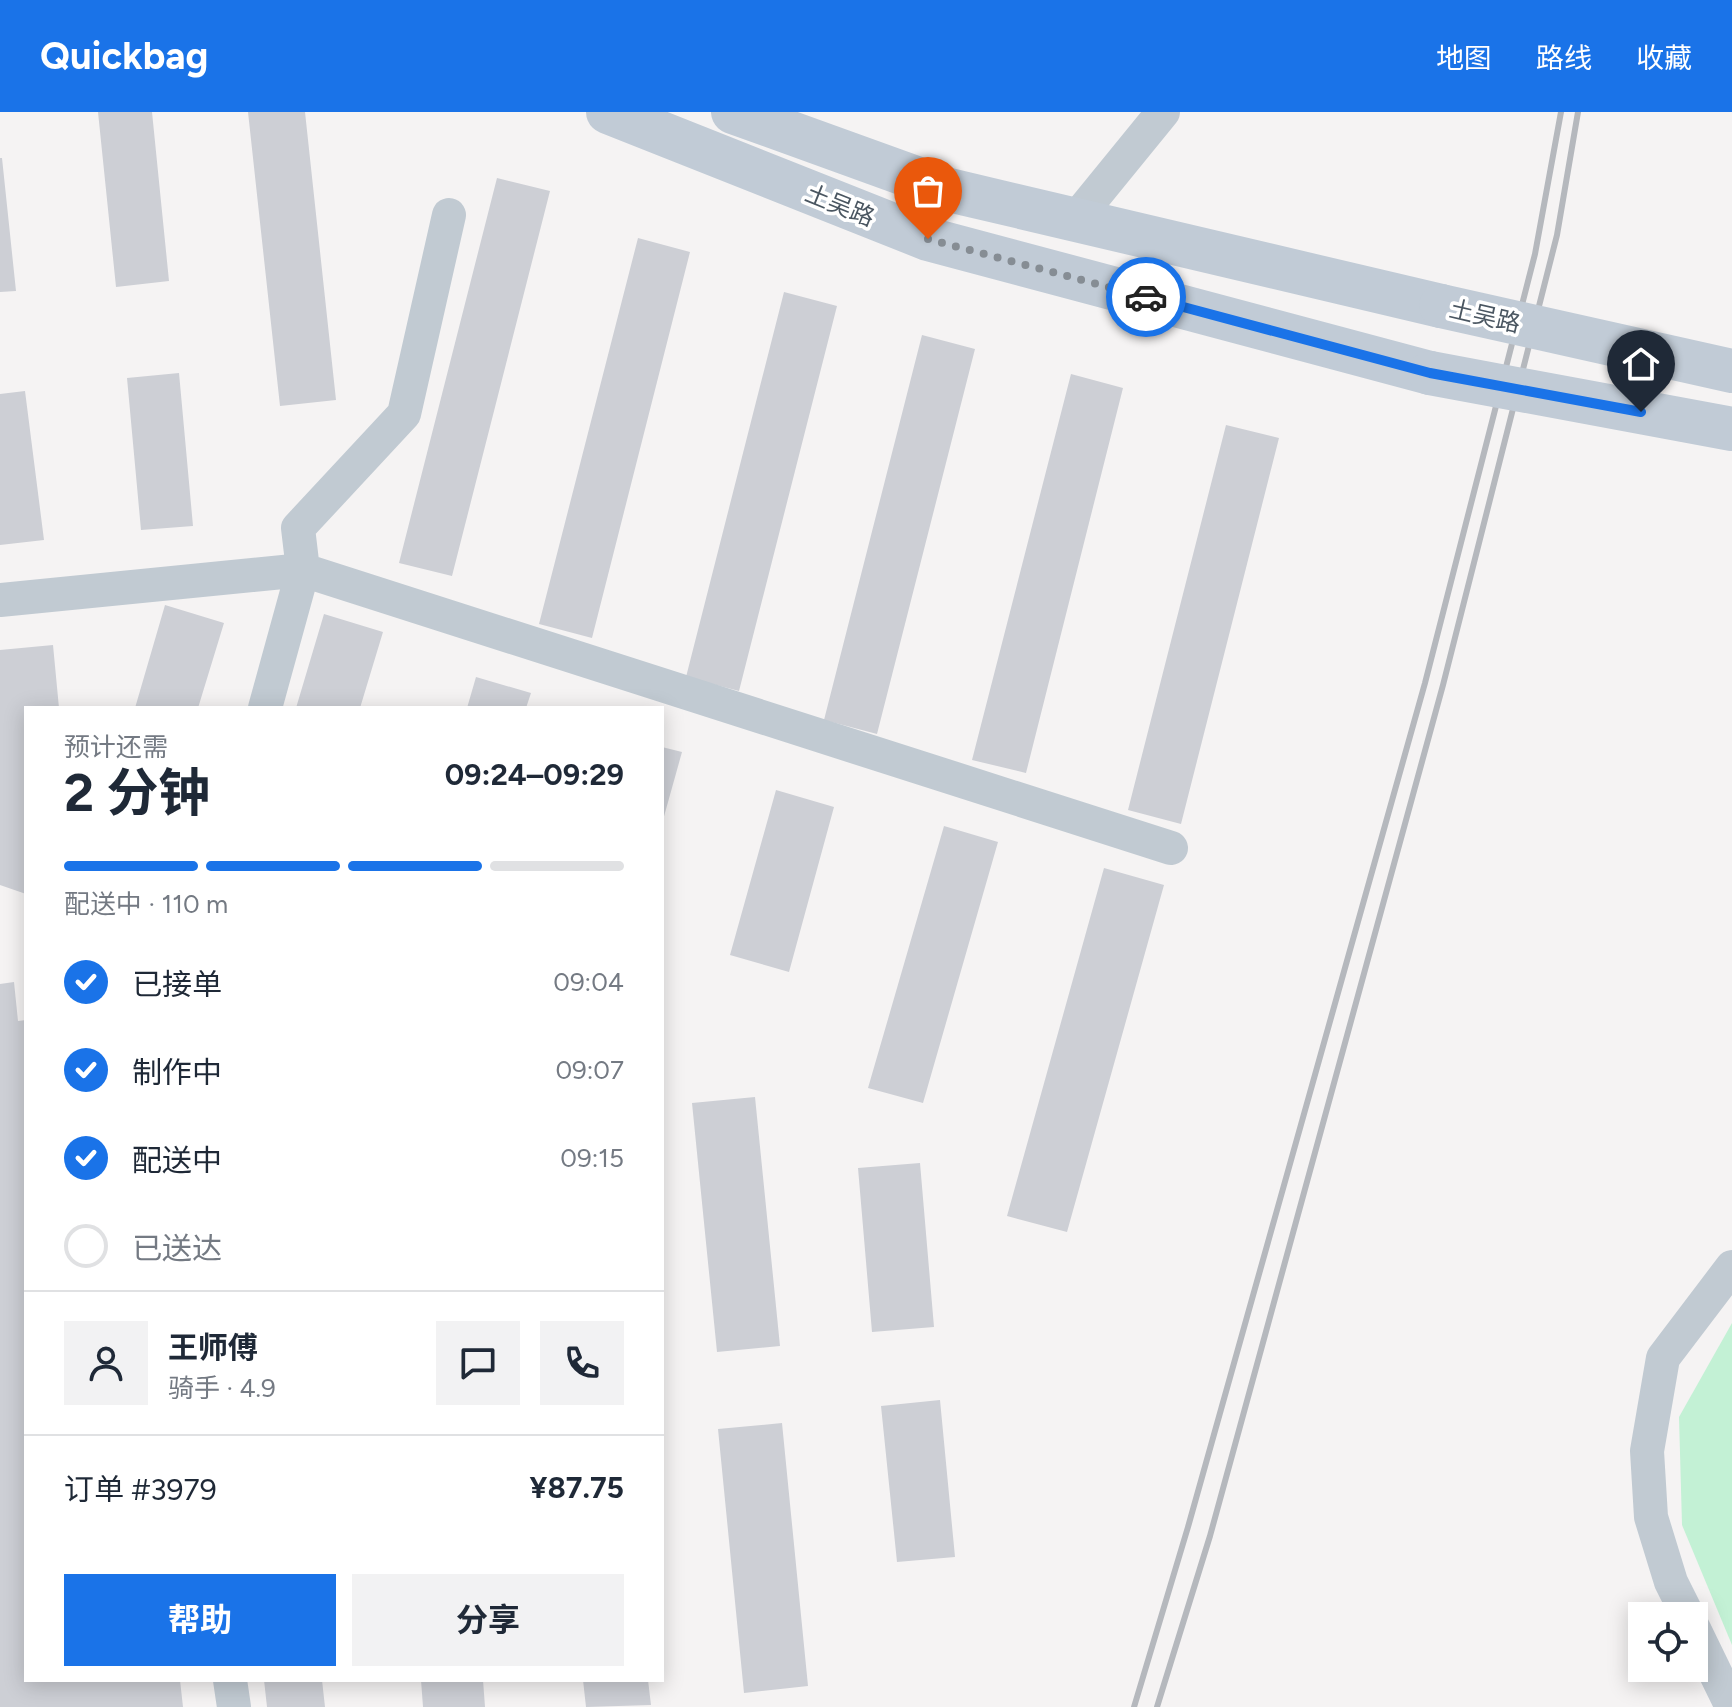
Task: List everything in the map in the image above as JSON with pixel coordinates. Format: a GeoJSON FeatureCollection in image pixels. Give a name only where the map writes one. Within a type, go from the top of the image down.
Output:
{"type":"FeatureCollection","features":[{"type":"Feature","properties":{"kind":"main road","name":"土吴路"},"geometry":{"type":"LineString","coordinates":[[608,112],[928,239],[1430,373],[1732,429]]}},
{"type":"Feature","properties":{"kind":"main road","name":"土吴路"},"geometry":{"type":"LineString","coordinates":[[733,112],[949,190],[1732,371]]}},
{"type":"Feature","properties":{"kind":"street"},"geometry":{"type":"LineString","coordinates":[[1075,220],[1163,112]]}},
{"type":"Feature","properties":{"kind":"street"},"geometry":{"type":"LineString","coordinates":[[266,706],[303,570],[298,528],[404,414],[449,215]]}},
{"type":"Feature","properties":{"kind":"street"},"geometry":{"type":"LineString","coordinates":[[0,600],[303,570],[1171,848]]}},
{"type":"Feature","properties":{"kind":"street"},"geometry":{"type":"LineString","coordinates":[[1681,1602],[1671,1582],[1651,1517],[1647,1451],[1663,1358],[1732,1267]]}},
{"type":"Feature","properties":{"kind":"street"},"geometry":{"type":"LineString","coordinates":[[1708,1658],[1732,1707]]}},
{"type":"Feature","properties":{"kind":"street"},"geometry":{"type":"LineString","coordinates":[[230,1682],[234,1707]]}},
{"type":"Feature","properties":{"kind":"green space"},"geometry":{"type":"Polygon","coordinates":[[[1732,1323],[1732,1645],[1682,1525],[1679,1417],[1732,1323]]]}},
{"type":"Feature","properties":{"kind":"building"},"geometry":{"type":"Polygon","coordinates":[[[98,112],[152,112],[169,281],[116,287],[98,112]]]}},
{"type":"Feature","properties":{"kind":"building"},"geometry":{"type":"Polygon","coordinates":[[[248,112],[305,112],[336,400],[280,406],[248,112]]]}},
{"type":"Feature","properties":{"kind":"building"},"geometry":{"type":"Polygon","coordinates":[[[0,158],[16,291],[0,292],[0,158]]]}},
{"type":"Feature","properties":{"kind":"building"},"geometry":{"type":"Polygon","coordinates":[[[497,178],[550,191],[452,576],[399,563],[497,178]]]}},
{"type":"Feature","properties":{"kind":"building"},"geometry":{"type":"Polygon","coordinates":[[[638,238],[690,252],[592,638],[539,624],[638,238]]]}},
{"type":"Feature","properties":{"kind":"building"},"geometry":{"type":"Polygon","coordinates":[[[784,292],[837,306],[739,691],[686,677],[784,292]]]}},
{"type":"Feature","properties":{"kind":"building"},"geometry":{"type":"Polygon","coordinates":[[[922,335],[975,349],[877,734],[824,720],[922,335]]]}},
{"type":"Feature","properties":{"kind":"building"},"geometry":{"type":"Polygon","coordinates":[[[179,373],[193,526],[141,530],[127,378],[179,373]]]}},
{"type":"Feature","properties":{"kind":"building"},"geometry":{"type":"Polygon","coordinates":[[[1071,374],[1123,388],[1026,773],[972,760],[1071,374]]]}},
{"type":"Feature","properties":{"kind":"building"},"geometry":{"type":"Polygon","coordinates":[[[25,391],[44,540],[0,545],[0,394],[25,391]]]}},
{"type":"Feature","properties":{"kind":"building"},"geometry":{"type":"Polygon","coordinates":[[[1226,425],[1279,438],[1181,824],[1128,810],[1226,425]]]}},
{"type":"Feature","properties":{"kind":"building"},"geometry":{"type":"Polygon","coordinates":[[[165,605],[224,623],[199,706],[136,706],[165,605]]]}},
{"type":"Feature","properties":{"kind":"building"},"geometry":{"type":"Polygon","coordinates":[[[324,614],[383,632],[361,706],[297,706],[324,614]]]}},
{"type":"Feature","properties":{"kind":"building"},"geometry":{"type":"Polygon","coordinates":[[[53,645],[59,706],[24,706],[24,893],[0,885],[0,650],[53,645]]]}},
{"type":"Feature","properties":{"kind":"building"},"geometry":{"type":"Polygon","coordinates":[[[476,677],[531,693],[527,706],[468,706],[476,677]]]}},
{"type":"Feature","properties":{"kind":"building"},"geometry":{"type":"Polygon","coordinates":[[[664,748],[682,752],[664,816],[664,748]]]}},
{"type":"Feature","properties":{"kind":"building"},"geometry":{"type":"Polygon","coordinates":[[[776,790],[834,807],[789,972],[730,955],[776,790]]]}},
{"type":"Feature","properties":{"kind":"building"},"geometry":{"type":"Polygon","coordinates":[[[944,826],[998,842],[923,1103],[868,1088],[944,826]]]}},
{"type":"Feature","properties":{"kind":"building"},"geometry":{"type":"Polygon","coordinates":[[[1104,868],[1164,885],[1067,1232],[1007,1216],[1104,868]]]}},
{"type":"Feature","properties":{"kind":"building"},"geometry":{"type":"Polygon","coordinates":[[[14,982],[18,1021],[24,1020],[24,1682],[180,1682],[183,1707],[0,1707],[0,984],[14,982]]]}},
{"type":"Feature","properties":{"kind":"building"},"geometry":{"type":"Polygon","coordinates":[[[755,1097],[780,1346],[717,1352],[692,1103],[755,1097]]]}},
{"type":"Feature","properties":{"kind":"building"},"geometry":{"type":"Polygon","coordinates":[[[920,1163],[934,1327],[872,1332],[858,1168],[920,1163]]]}},
{"type":"Feature","properties":{"kind":"building"},"geometry":{"type":"Polygon","coordinates":[[[940,1400],[955,1557],[897,1562],[881,1406],[940,1400]]]}},
{"type":"Feature","properties":{"kind":"building"},"geometry":{"type":"Polygon","coordinates":[[[782,1423],[808,1686],[744,1693],[718,1429],[782,1423]]]}},
{"type":"Feature","properties":{"kind":"building"},"geometry":{"type":"Polygon","coordinates":[[[264,1682],[322,1682],[325,1707],[267,1707],[264,1682]]]}},
{"type":"Feature","properties":{"kind":"building"},"geometry":{"type":"Polygon","coordinates":[[[421,1682],[483,1682],[485,1707],[423,1707],[421,1682]]]}},
{"type":"Feature","properties":{"kind":"building"},"geometry":{"type":"Polygon","coordinates":[[[583,1682],[648,1682],[651,1705],[586,1707],[583,1682]]]}},
{"type":"Feature","properties":{"kind":"railway"},"geometry":{"type":"LineString","coordinates":[[1134,1707],[1188,1527],[1425,683],[1535,254],[1561,112]]}},
{"type":"Feature","properties":{"kind":"railway"},"geometry":{"type":"LineString","coordinates":[[1157,1707],[1210,1536],[1443,685],[1557,235],[1578,112]]}},
{"type":"Feature","properties":{"kind":"way so far"},"geometry":{"type":"LineString","coordinates":[[928,239],[1146,297]]}},
{"type":"Feature","properties":{"kind":"route"},"geometry":{"type":"LineString","coordinates":[[1146,297],[1430,373],[1641,412]]}}]}
